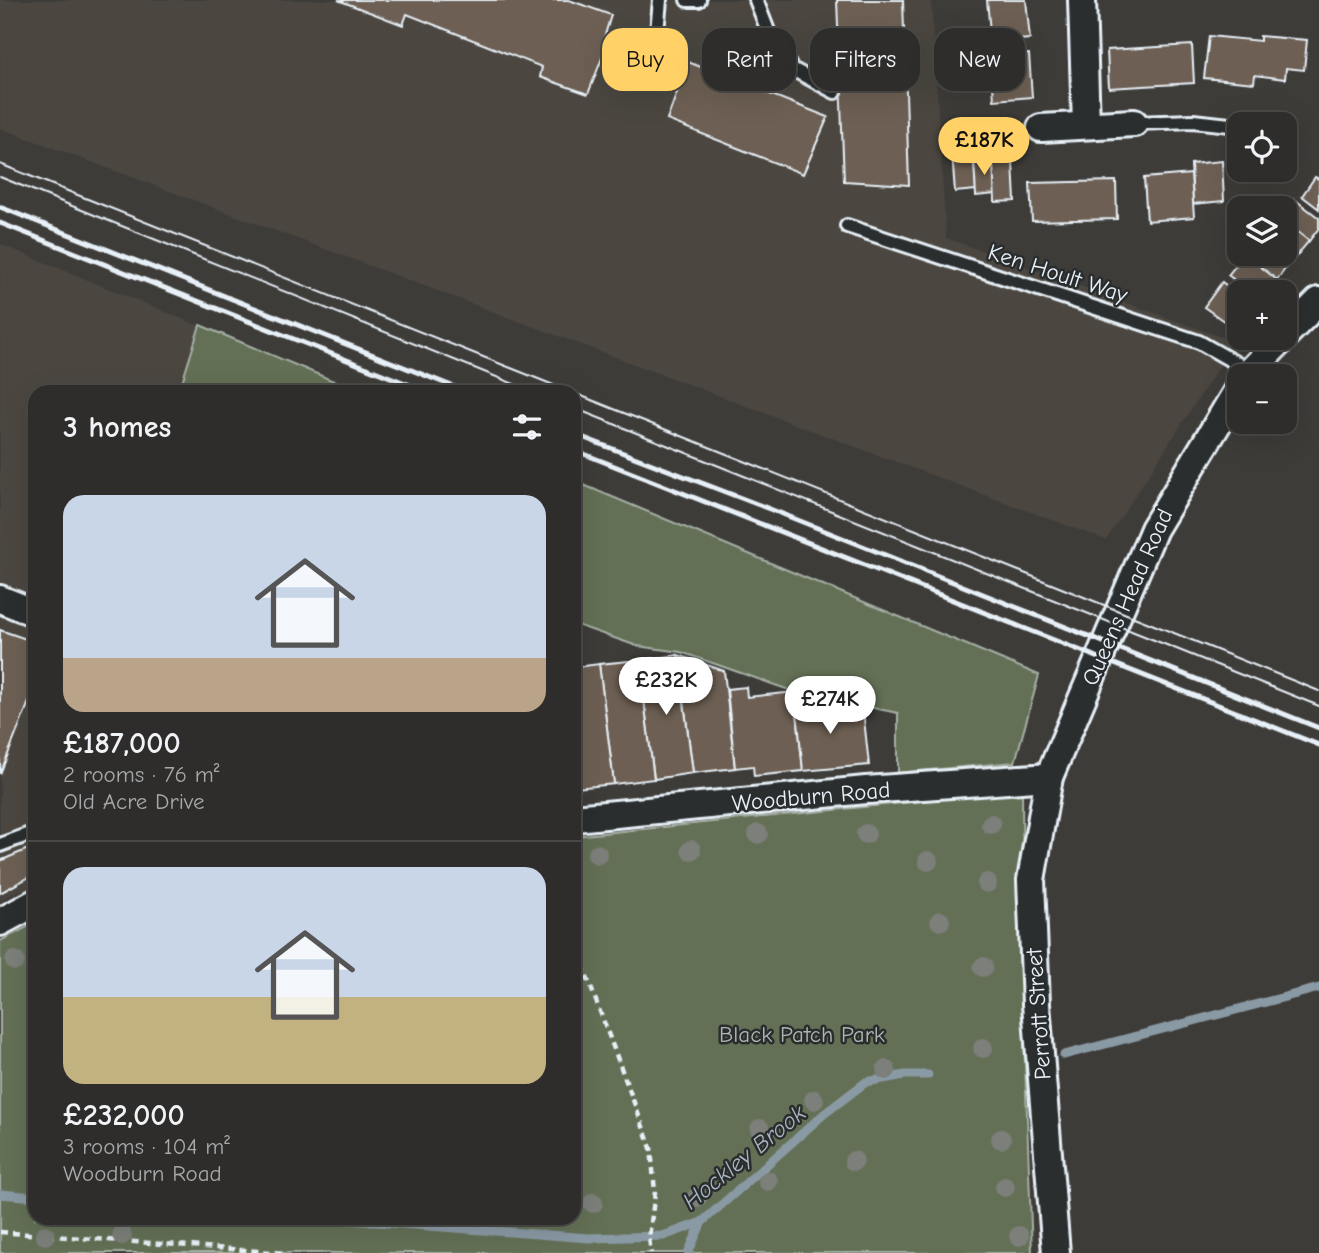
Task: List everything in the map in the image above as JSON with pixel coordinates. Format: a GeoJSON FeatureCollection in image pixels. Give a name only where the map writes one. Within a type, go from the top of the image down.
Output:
{"type":"FeatureCollection","features":[{"type":"Feature","properties":{"kind":"street"},"geometry":{"type":"LineString","coordinates":[[1082,0],[1086,125]]}},
{"type":"Feature","properties":{"kind":"street"},"geometry":{"type":"LineString","coordinates":[[1041,128],[1134,123]]}},
{"type":"Feature","properties":{"kind":"street","name":"Queens Head Road"},"geometry":{"type":"LineString","coordinates":[[1297,324],[1319,301]]}},
{"type":"Feature","properties":{"kind":"street","name":"Queens Head Road"},"geometry":{"type":"LineString","coordinates":[[1258,364],[1272,350]]}},
{"type":"Feature","properties":{"kind":"street","name":"Queens Head Road"},"geometry":{"type":"LineString","coordinates":[[1049,777],[1154,529],[1227,408]]}},
{"type":"Feature","properties":{"kind":"street"},"geometry":{"type":"LineString","coordinates":[[0,599],[28,610]]}},
{"type":"Feature","properties":{"kind":"street","name":"Woodburn Road"},"geometry":{"type":"LineString","coordinates":[[581,817],[866,790],[1049,777]]}},
{"type":"Feature","properties":{"kind":"street","name":"Perrott Street"},"geometry":{"type":"LineString","coordinates":[[1049,777],[1031,880],[1036,1004],[1056,1253]]}},
{"type":"Feature","properties":{"kind":"street"},"geometry":{"type":"LineString","coordinates":[[0,922],[28,907]]}},
{"type":"Feature","properties":{"kind":"lane"},"geometry":{"type":"LineString","coordinates":[[657,28],[660,0]]}},
{"type":"Feature","properties":{"kind":"lane"},"geometry":{"type":"LineString","coordinates":[[687,0],[699,0]]}},
{"type":"Feature","properties":{"kind":"lane"},"geometry":{"type":"LineString","coordinates":[[756,0],[768,31],[792,69],[835,92]]}},
{"type":"Feature","properties":{"kind":"lane"},"geometry":{"type":"LineString","coordinates":[[1134,123],[1193,121],[1227,125]]}},
{"type":"Feature","properties":{"kind":"lane","name":"Ken Hoult Way"},"geometry":{"type":"LineString","coordinates":[[848,226],[1199,342],[1227,364]]}},
{"type":"Feature","properties":{"kind":"lane"},"geometry":{"type":"LineString","coordinates":[[0,845],[28,835]]}},
{"type":"Feature","properties":{"kind":"path"},"geometry":{"type":"LineString","coordinates":[[581,961],[651,1148],[655,1192],[649,1238],[650,1253]]}},
{"type":"Feature","properties":{"kind":"path"},"geometry":{"type":"LineString","coordinates":[[0,1232],[285,1253]]}},
{"type":"Feature","properties":{"kind":"shaded area"},"geometry":{"type":"Polygon","coordinates":[[[0,0],[931,0],[934,91],[937,91],[946,238],[1227,339],[1227,350],[1230,350],[1106,540],[0,128],[0,0]]]}},
{"type":"Feature","properties":{"kind":"shaded area"},"geometry":{"type":"Polygon","coordinates":[[[0,244],[343,385],[28,385],[28,890],[0,901],[0,244]]]}},
{"type":"Feature","properties":{"kind":"green space"},"geometry":{"type":"Polygon","coordinates":[[[200,325],[343,385],[181,385],[200,325]]]}},
{"type":"Feature","properties":{"kind":"green space"},"geometry":{"type":"Polygon","coordinates":[[[581,484],[1039,675],[1015,762],[898,773],[898,713],[795,692],[681,652],[637,646],[581,626],[581,484]]]}},
{"type":"Feature","properties":{"kind":"green space","name":"Black Patch Park"},"geometry":{"type":"Polygon","coordinates":[[[1022,791],[1024,1037],[1032,1253],[0,1253],[0,941],[28,927],[28,1225],[581,1225],[581,835],[1022,791]]]}},
{"type":"Feature","properties":{"kind":"building"},"geometry":{"type":"Polygon","coordinates":[[[338,0],[569,0],[611,15],[607,28],[602,28],[602,58],[588,94],[540,77],[542,67],[407,14],[403,25],[338,0]]]}},
{"type":"Feature","properties":{"kind":"building"},"geometry":{"type":"Polygon","coordinates":[[[837,0],[903,0],[904,28],[838,28],[837,0]]]}},
{"type":"Feature","properties":{"kind":"building"},"geometry":{"type":"Polygon","coordinates":[[[987,0],[1026,0],[1030,39],[1025,39],[1025,28],[990,28],[987,0]]]}},
{"type":"Feature","properties":{"kind":"building"},"geometry":{"type":"Polygon","coordinates":[[[1209,36],[1260,41],[1260,36],[1307,40],[1304,70],[1286,68],[1285,79],[1255,75],[1254,83],[1204,78],[1209,36]]]}},
{"type":"Feature","properties":{"kind":"building"},"geometry":{"type":"Polygon","coordinates":[[[1192,45],[1194,83],[1109,88],[1107,50],[1192,45]]]}},
{"type":"Feature","properties":{"kind":"building"},"geometry":{"type":"Polygon","coordinates":[[[1025,54],[1029,54],[1032,97],[994,100],[993,91],[1025,91],[1025,54]]]}},
{"type":"Feature","properties":{"kind":"building"},"geometry":{"type":"Polygon","coordinates":[[[688,62],[702,68],[702,91],[762,91],[828,117],[803,174],[667,120],[678,91],[688,91],[688,62]]]}},
{"type":"Feature","properties":{"kind":"building"},"geometry":{"type":"Polygon","coordinates":[[[841,91],[906,91],[909,185],[844,181],[841,91]]]}},
{"type":"Feature","properties":{"kind":"building"},"geometry":{"type":"Polygon","coordinates":[[[973,152],[976,190],[955,192],[952,153],[973,152]]]}},
{"type":"Feature","properties":{"kind":"building"},"geometry":{"type":"Polygon","coordinates":[[[993,158],[995,194],[976,196],[974,159],[993,158]]]}},
{"type":"Feature","properties":{"kind":"building"},"geometry":{"type":"Polygon","coordinates":[[[1222,161],[1224,201],[1193,204],[1191,164],[1222,161]]]}},
{"type":"Feature","properties":{"kind":"building"},"geometry":{"type":"Polygon","coordinates":[[[1013,162],[1015,201],[995,202],[993,163],[1013,162]]]}},
{"type":"Feature","properties":{"kind":"building"},"geometry":{"type":"Polygon","coordinates":[[[1191,174],[1194,217],[1147,221],[1144,178],[1191,174]]]}},
{"type":"Feature","properties":{"kind":"building"},"geometry":{"type":"Polygon","coordinates":[[[1315,177],[1319,179],[1319,209],[1302,196],[1315,177]]]}},
{"type":"Feature","properties":{"kind":"building"},"geometry":{"type":"Polygon","coordinates":[[[1116,181],[1117,219],[1032,221],[1030,183],[1116,181]]]}},
{"type":"Feature","properties":{"kind":"building"},"geometry":{"type":"Polygon","coordinates":[[[1297,201],[1319,218],[1319,228],[1309,241],[1297,231],[1297,201]]]}},
{"type":"Feature","properties":{"kind":"building"},"geometry":{"type":"Polygon","coordinates":[[[1297,231],[1309,241],[1297,255],[1297,231]]]}},
{"type":"Feature","properties":{"kind":"building"},"geometry":{"type":"Polygon","coordinates":[[[1235,266],[1260,266],[1277,280],[1234,280],[1228,275],[1235,266]]]}},
{"type":"Feature","properties":{"kind":"building"},"geometry":{"type":"Polygon","coordinates":[[[1260,266],[1287,266],[1277,280],[1260,266]]]}},
{"type":"Feature","properties":{"kind":"building"},"geometry":{"type":"Polygon","coordinates":[[[1222,282],[1227,286],[1227,323],[1204,307],[1222,282]]]}},
{"type":"Feature","properties":{"kind":"building"},"geometry":{"type":"Polygon","coordinates":[[[0,630],[28,640],[28,704],[0,774],[0,630]]]}},
{"type":"Feature","properties":{"kind":"building"},"geometry":{"type":"Polygon","coordinates":[[[678,655],[724,671],[735,768],[693,773],[678,655]]]}},
{"type":"Feature","properties":{"kind":"building"},"geometry":{"type":"Polygon","coordinates":[[[678,655],[693,773],[654,779],[639,660],[678,655]]]}},
{"type":"Feature","properties":{"kind":"building"},"geometry":{"type":"Polygon","coordinates":[[[639,660],[654,779],[614,784],[599,664],[639,660]]]}},
{"type":"Feature","properties":{"kind":"building"},"geometry":{"type":"Polygon","coordinates":[[[599,664],[614,784],[581,787],[581,666],[599,664]]]}},
{"type":"Feature","properties":{"kind":"building"},"geometry":{"type":"Polygon","coordinates":[[[746,687],[747,697],[795,692],[803,771],[754,776],[753,766],[735,768],[727,689],[746,687]]]}},
{"type":"Feature","properties":{"kind":"building"},"geometry":{"type":"Polygon","coordinates":[[[795,692],[864,719],[869,765],[803,771],[795,692]]]}},
{"type":"Feature","properties":{"kind":"building"},"geometry":{"type":"Polygon","coordinates":[[[28,849],[28,878],[0,893],[0,861],[28,849]]]}},
{"type":"Feature","properties":{"kind":"waterway","name":"Hockley Brook"},"geometry":{"type":"LineString","coordinates":[[1064,1055],[1319,988]]}},
{"type":"Feature","properties":{"kind":"waterway","name":"Hockley Brook"},"geometry":{"type":"LineString","coordinates":[[415,1225],[589,1238],[663,1236],[702,1222],[824,1114],[866,1082],[905,1075],[928,1075]]}},
{"type":"Feature","properties":{"kind":"waterway","name":"Hockley Brook"},"geometry":{"type":"LineString","coordinates":[[0,1194],[28,1196]]}},
{"type":"Feature","properties":{"kind":"waterway"},"geometry":{"type":"LineString","coordinates":[[688,1253],[702,1222]]}},
{"type":"Feature","properties":{"kind":"tram line"},"geometry":{"type":"LineString","coordinates":[[0,164],[553,385]]}},
{"type":"Feature","properties":{"kind":"tram line"},"geometry":{"type":"LineString","coordinates":[[0,177],[517,385]]}},
{"type":"Feature","properties":{"kind":"tram line"},"geometry":{"type":"LineString","coordinates":[[581,396],[1319,691]]}},
{"type":"Feature","properties":{"kind":"tram line"},"geometry":{"type":"LineString","coordinates":[[581,411],[1319,706]]}},
{"type":"Feature","properties":{"kind":"railway"},"geometry":{"type":"LineString","coordinates":[[0,207],[449,385]]}},
{"type":"Feature","properties":{"kind":"railway"},"geometry":{"type":"LineString","coordinates":[[0,223],[410,385]]}},
{"type":"Feature","properties":{"kind":"railway"},"geometry":{"type":"LineString","coordinates":[[581,437],[1319,728]]}},
{"type":"Feature","properties":{"kind":"railway"},"geometry":{"type":"LineString","coordinates":[[581,453],[1319,745]]}}]}
